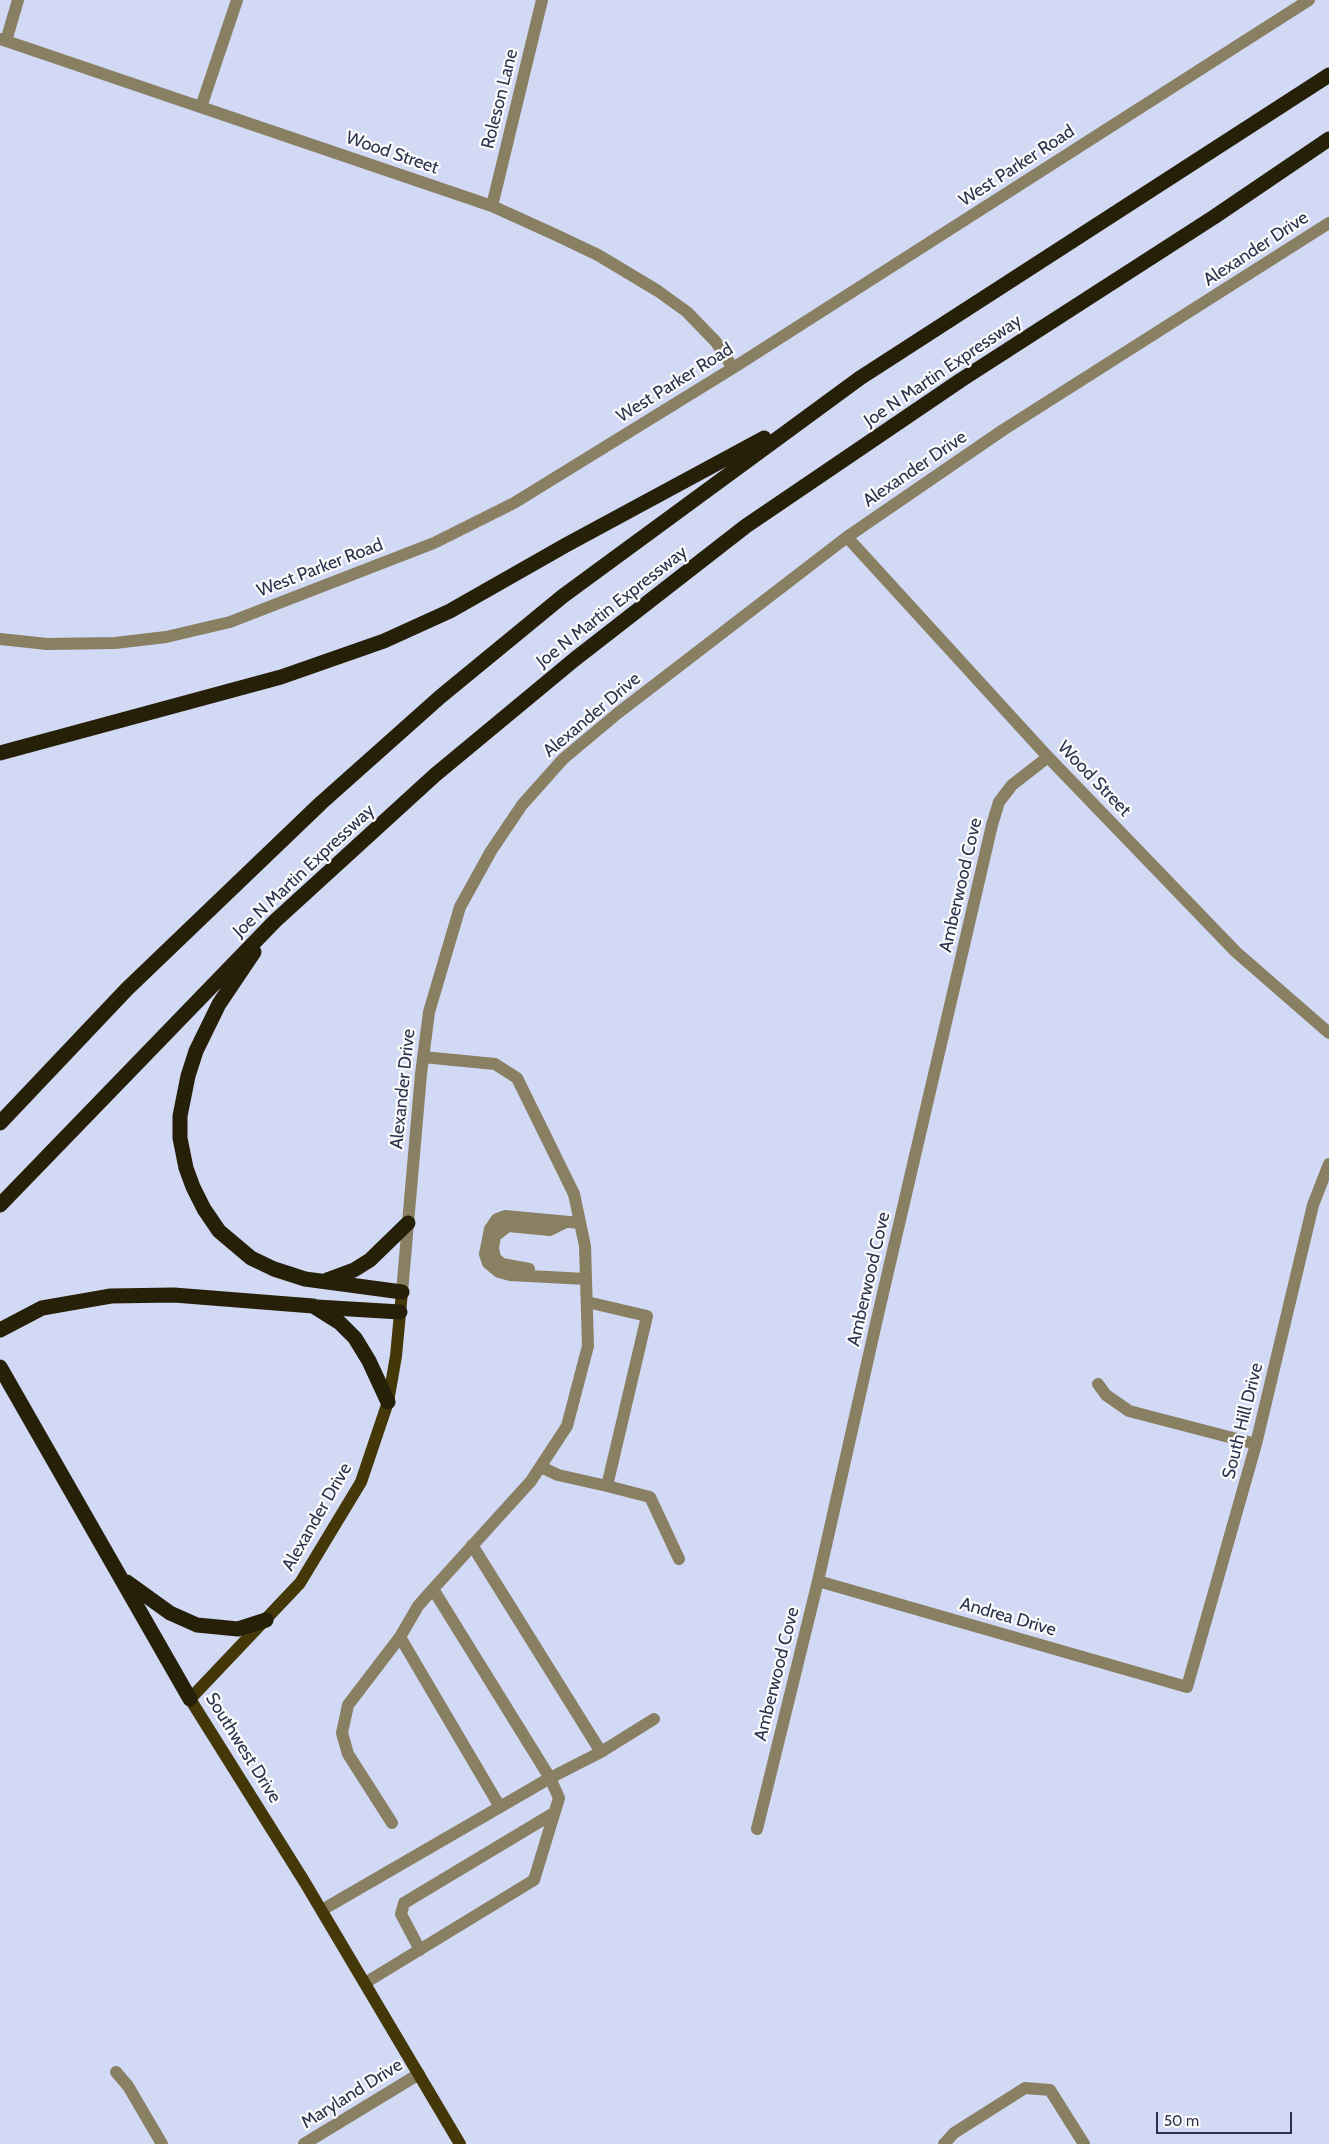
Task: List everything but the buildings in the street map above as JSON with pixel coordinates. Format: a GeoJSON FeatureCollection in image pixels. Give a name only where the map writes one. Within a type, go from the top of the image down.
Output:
{"type":"FeatureCollection","features":[{"type":"Feature","properties":{"kind":"highway","name":"Joe N Martin Expressway"},"geometry":{"type":"LineString","coordinates":[[0,1123],[127,989],[321,803],[440,697],[562,596],[811,413],[977,301],[1329,75]]}},
{"type":"Feature","properties":{"kind":"highway","name":"Joe N Martin Expressway"},"geometry":{"type":"LineString","coordinates":[[0,1205],[275,921],[435,775],[575,659],[746,526],[961,380],[1214,217],[1329,139]]}},
{"type":"Feature","properties":{"kind":"highway"},"geometry":{"type":"LineString","coordinates":[[0,753],[281,677],[384,641],[450,611],[566,545],[811,413]]}},
{"type":"Feature","properties":{"kind":"highway"},"geometry":{"type":"LineString","coordinates":[[275,921],[220,1004],[196,1051],[182,1097],[180,1138],[186,1168],[204,1209],[219,1231],[251,1258],[274,1270],[305,1279],[402,1292]]}},
{"type":"Feature","properties":{"kind":"highway"},"geometry":{"type":"LineString","coordinates":[[324,1281],[354,1270],[370,1260],[408,1224]]}},
{"type":"Feature","properties":{"kind":"highway"},"geometry":{"type":"LineString","coordinates":[[0,1330],[42,1308],[111,1296],[203,1296],[400,1312]]}},
{"type":"Feature","properties":{"kind":"highway"},"geometry":{"type":"LineString","coordinates":[[313,1306],[340,1322],[355,1338],[369,1361],[388,1402]]}},
{"type":"Feature","properties":{"kind":"highway","name":"Southwest Drive"},"geometry":{"type":"LineString","coordinates":[[0,1368],[190,1699]]}},
{"type":"Feature","properties":{"kind":"highway"},"geometry":{"type":"LineString","coordinates":[[121,1579],[170,1613],[197,1625],[238,1628],[266,1620]]}},
{"type":"Feature","properties":{"kind":"main road","name":"Alexander Drive"},"geometry":{"type":"LineString","coordinates":[[190,1699],[300,1583],[360,1482],[388,1402],[402,1292]]}},
{"type":"Feature","properties":{"kind":"main road","name":"Southwest Drive"},"geometry":{"type":"LineString","coordinates":[[190,1699],[322,1910],[460,2144]]}},
{"type":"Feature","properties":{"kind":"street"},"geometry":{"type":"LineString","coordinates":[[3,40],[18,0]]}},
{"type":"Feature","properties":{"kind":"street"},"geometry":{"type":"LineString","coordinates":[[201,107],[237,0]]}},
{"type":"Feature","properties":{"kind":"street","name":"Roleson Lane"},"geometry":{"type":"LineString","coordinates":[[492,206],[542,0]]}},
{"type":"Feature","properties":{"kind":"street","name":"West Parker Road"},"geometry":{"type":"LineString","coordinates":[[0,639],[47,644],[115,643],[166,637],[230,622],[434,543],[514,503],[733,368],[1309,0]]}},
{"type":"Feature","properties":{"kind":"street","name":"Wood Street"},"geometry":{"type":"LineString","coordinates":[[3,40],[492,206],[598,255],[658,291],[687,312],[705,330],[733,368]]}},
{"type":"Feature","properties":{"kind":"street","name":"Alexander Drive"},"geometry":{"type":"LineString","coordinates":[[402,1292],[423,1057],[429,1012],[460,907],[491,851],[522,805],[563,759],[618,713],[847,537],[1003,430],[1329,223]]}},
{"type":"Feature","properties":{"kind":"street","name":"Wood Street"},"geometry":{"type":"LineString","coordinates":[[847,537],[1048,758],[1236,952],[1329,1032]]}},
{"type":"Feature","properties":{"kind":"street","name":"Amberwood Cove"},"geometry":{"type":"LineString","coordinates":[[757,1829],[818,1581],[876,1319],[992,825],[1000,802],[1012,785],[1048,758]]}},
{"type":"Feature","properties":{"kind":"street"},"geometry":{"type":"LineString","coordinates":[[392,1823],[348,1754],[342,1732],[348,1705],[400,1637],[418,1606],[532,1481],[567,1426],[588,1346],[585,1246],[574,1194],[517,1078],[495,1064],[423,1057]]}},
{"type":"Feature","properties":{"kind":"street","name":"South Hill Drive"},"geometry":{"type":"LineString","coordinates":[[1188,1687],[1256,1444],[1313,1205],[1329,1164]]}},
{"type":"Feature","properties":{"kind":"street"},"geometry":{"type":"LineString","coordinates":[[580,1223],[505,1216],[497,1219],[490,1229],[486,1254],[488,1263],[499,1272],[510,1275],[586,1280]]}},
{"type":"Feature","properties":{"kind":"street"},"geometry":{"type":"LineString","coordinates":[[587,1302],[647,1316],[607,1486]]}},
{"type":"Feature","properties":{"kind":"street"},"geometry":{"type":"LineString","coordinates":[[1098,1384],[1106,1395],[1129,1411],[1256,1444]]}},
{"type":"Feature","properties":{"kind":"street"},"geometry":{"type":"LineString","coordinates":[[541,1467],[558,1475],[650,1497],[679,1558]]}},
{"type":"Feature","properties":{"kind":"street"},"geometry":{"type":"LineString","coordinates":[[472,1545],[600,1752]]}},
{"type":"Feature","properties":{"kind":"street","name":"Andrea Drive"},"geometry":{"type":"LineString","coordinates":[[818,1581],[1188,1687]]}},
{"type":"Feature","properties":{"kind":"street"},"geometry":{"type":"LineString","coordinates":[[365,1983],[534,1880],[559,1798],[550,1778],[433,1589]]}},
{"type":"Feature","properties":{"kind":"street"},"geometry":{"type":"LineString","coordinates":[[400,1637],[500,1807]]}},
{"type":"Feature","properties":{"kind":"street"},"geometry":{"type":"LineString","coordinates":[[322,1910],[550,1778],[600,1752],[654,1718]]}},
{"type":"Feature","properties":{"kind":"street"},"geometry":{"type":"LineString","coordinates":[[420,1950],[401,1914],[404,1903],[554,1813]]}},
{"type":"Feature","properties":{"kind":"street"},"geometry":{"type":"LineString","coordinates":[[116,2072],[128,2086],[162,2144]]}},
{"type":"Feature","properties":{"kind":"street","name":"Maryland Drive"},"geometry":{"type":"LineString","coordinates":[[304,2144],[419,2074]]}},
{"type":"Feature","properties":{"kind":"street"},"geometry":{"type":"LineString","coordinates":[[944,2144],[954,2133],[1025,2088],[1050,2090],[1084,2144]]}}]}
